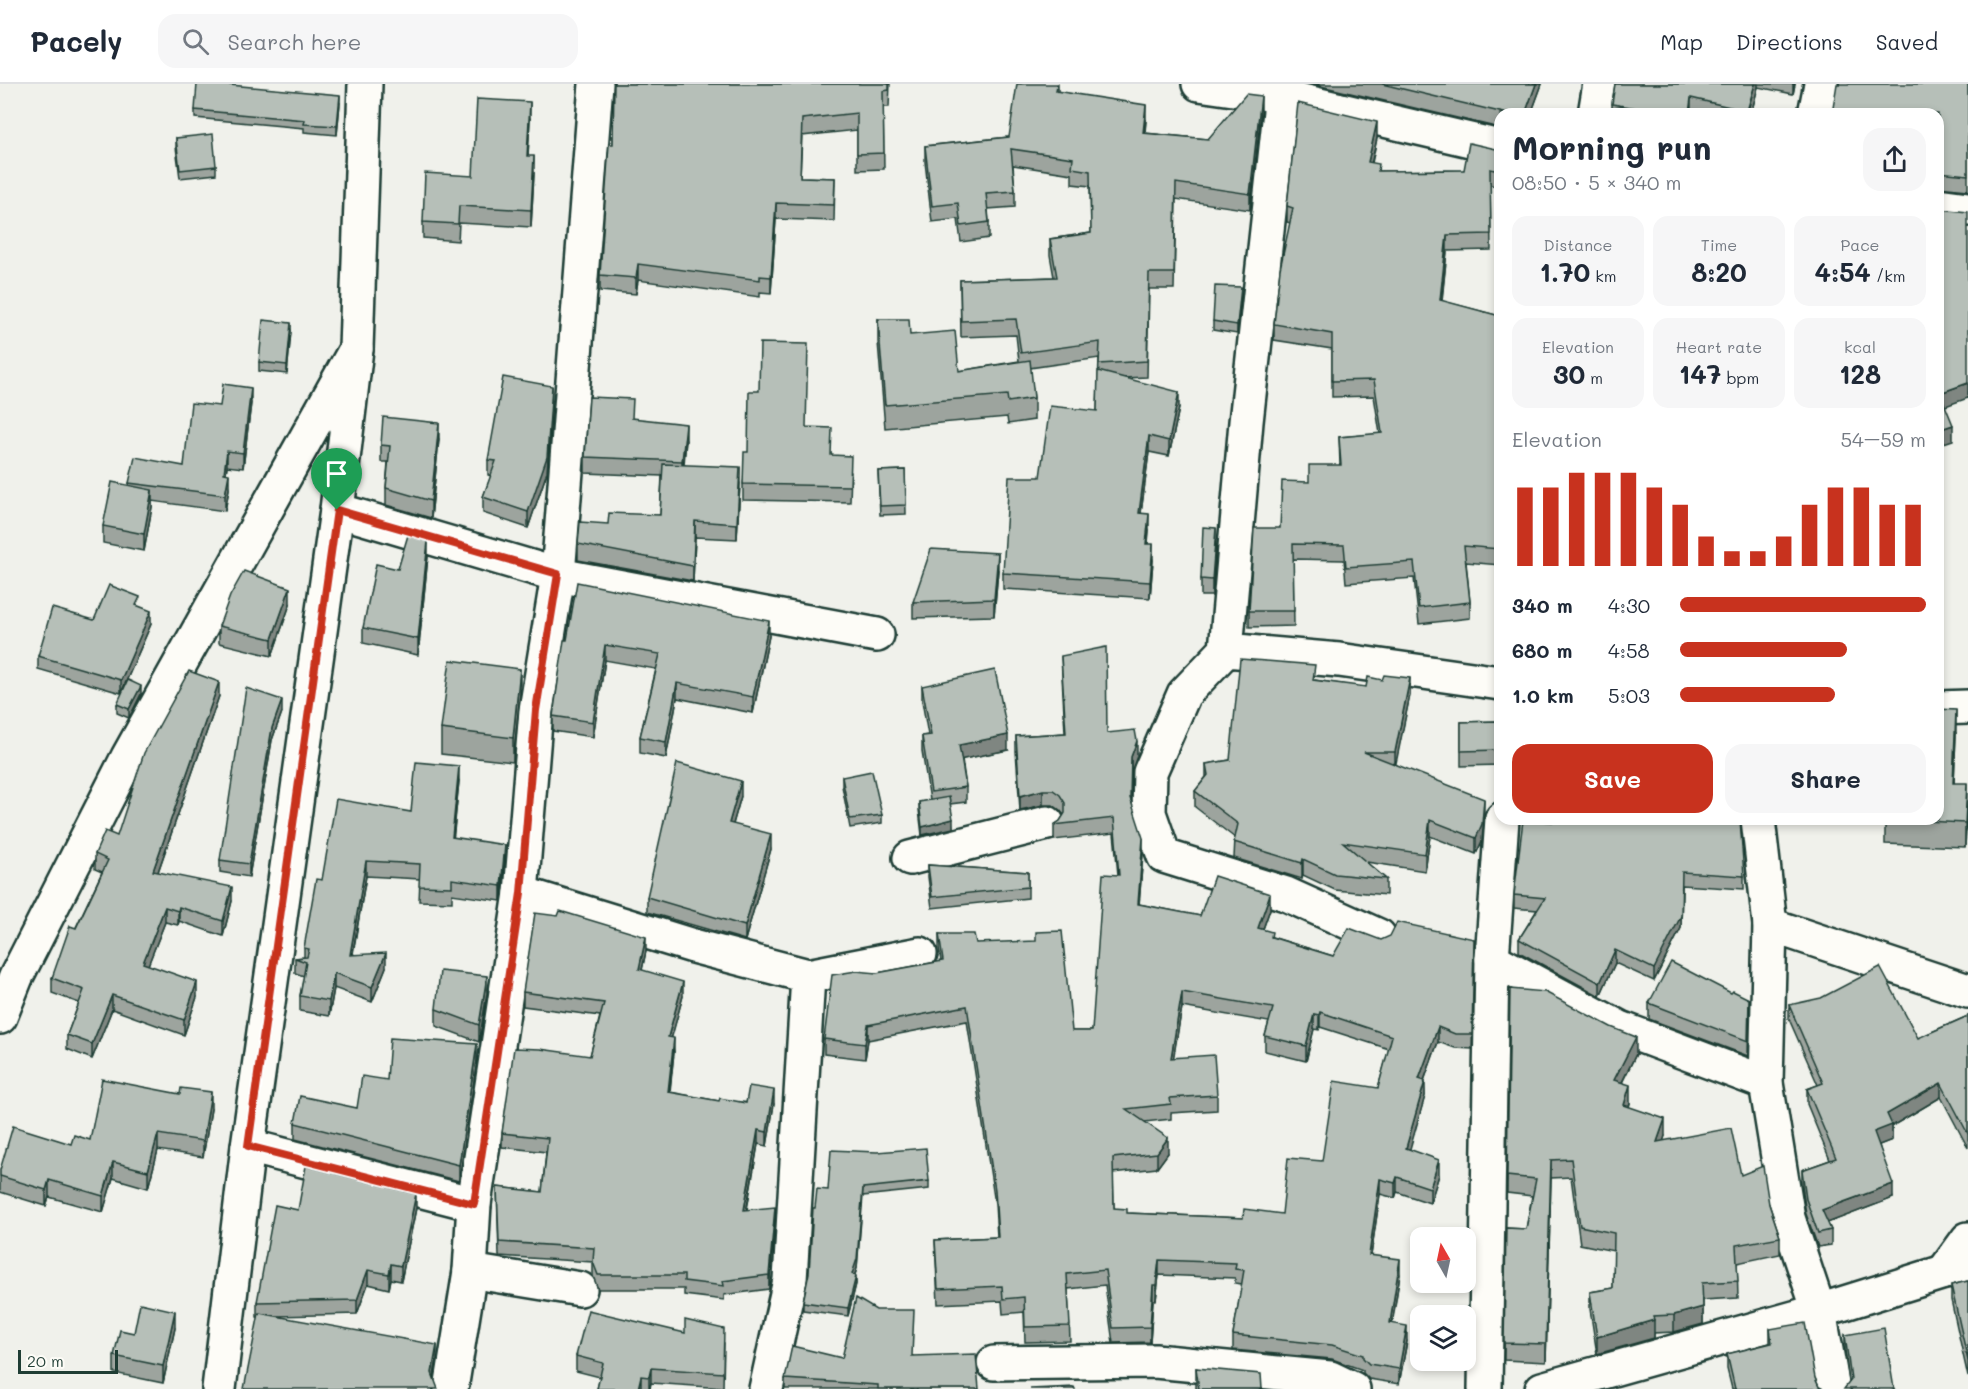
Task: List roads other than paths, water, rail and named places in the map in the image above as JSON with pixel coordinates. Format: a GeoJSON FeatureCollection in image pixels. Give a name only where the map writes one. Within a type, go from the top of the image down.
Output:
{"type":"FeatureCollection","features":[{"type":"Feature","properties":{"kind":"street"},"geometry":{"type":"LineString","coordinates":[[219,1389],[248,1146],[337,510],[356,349],[365,84]]}},
{"type":"Feature","properties":{"kind":"street"},"geometry":{"type":"LineString","coordinates":[[451,1389],[470,1271],[474,1204],[521,893],[536,710],[558,574],[596,84]]}},
{"type":"Feature","properties":{"kind":"street"},"geometry":{"type":"LineString","coordinates":[[1199,84],[1282,90],[1494,145]]}},
{"type":"Feature","properties":{"kind":"street"},"geometry":{"type":"LineString","coordinates":[[1596,108],[1600,84]]}},
{"type":"Feature","properties":{"kind":"street"},"geometry":{"type":"LineString","coordinates":[[1816,108],[1821,84]]}},
{"type":"Feature","properties":{"kind":"street"},"geometry":{"type":"LineString","coordinates":[[1282,90],[1246,422],[1226,650],[1184,694],[1150,772],[1149,813],[1164,856],[1286,894],[1380,936]]}},
{"type":"Feature","properties":{"kind":"street"},"geometry":{"type":"LineString","coordinates":[[1944,206],[1968,208]]}},
{"type":"Feature","properties":{"kind":"street"},"geometry":{"type":"LineString","coordinates":[[0,1017],[16,977],[128,757],[356,349]]}},
{"type":"Feature","properties":{"kind":"street"},"geometry":{"type":"LineString","coordinates":[[337,510],[558,574],[877,635]]}},
{"type":"Feature","properties":{"kind":"street"},"geometry":{"type":"LineString","coordinates":[[1226,650],[1339,660],[1494,682]]}},
{"type":"Feature","properties":{"kind":"street"},"geometry":{"type":"LineString","coordinates":[[1944,708],[1968,707]]}},
{"type":"Feature","properties":{"kind":"street"},"geometry":{"type":"LineString","coordinates":[[910,858],[1047,824]]}},
{"type":"Feature","properties":{"kind":"street"},"geometry":{"type":"LineString","coordinates":[[1485,1389],[1492,959],[1502,825]]}},
{"type":"Feature","properties":{"kind":"street"},"geometry":{"type":"LineString","coordinates":[[1759,825],[1770,925],[1766,1083],[1788,1218],[1819,1311],[1833,1389]]}},
{"type":"Feature","properties":{"kind":"street"},"geometry":{"type":"LineString","coordinates":[[521,893],[693,946],[808,976],[920,954]]}},
{"type":"Feature","properties":{"kind":"street"},"geometry":{"type":"LineString","coordinates":[[1770,925],[1968,991]]}},
{"type":"Feature","properties":{"kind":"street"},"geometry":{"type":"LineString","coordinates":[[1492,959],[1620,1028],[1766,1083]]}},
{"type":"Feature","properties":{"kind":"street"},"geometry":{"type":"LineString","coordinates":[[766,1389],[790,1280],[808,976]]}},
{"type":"Feature","properties":{"kind":"street"},"geometry":{"type":"LineString","coordinates":[[248,1146],[474,1204]]}},
{"type":"Feature","properties":{"kind":"street"},"geometry":{"type":"LineString","coordinates":[[1542,1389],[1956,1270],[1968,1239]]}},
{"type":"Feature","properties":{"kind":"street"},"geometry":{"type":"LineString","coordinates":[[470,1271],[580,1289]]}},
{"type":"Feature","properties":{"kind":"street"},"geometry":{"type":"LineString","coordinates":[[994,1363],[1155,1361],[1330,1378],[1353,1389]]}}]}
